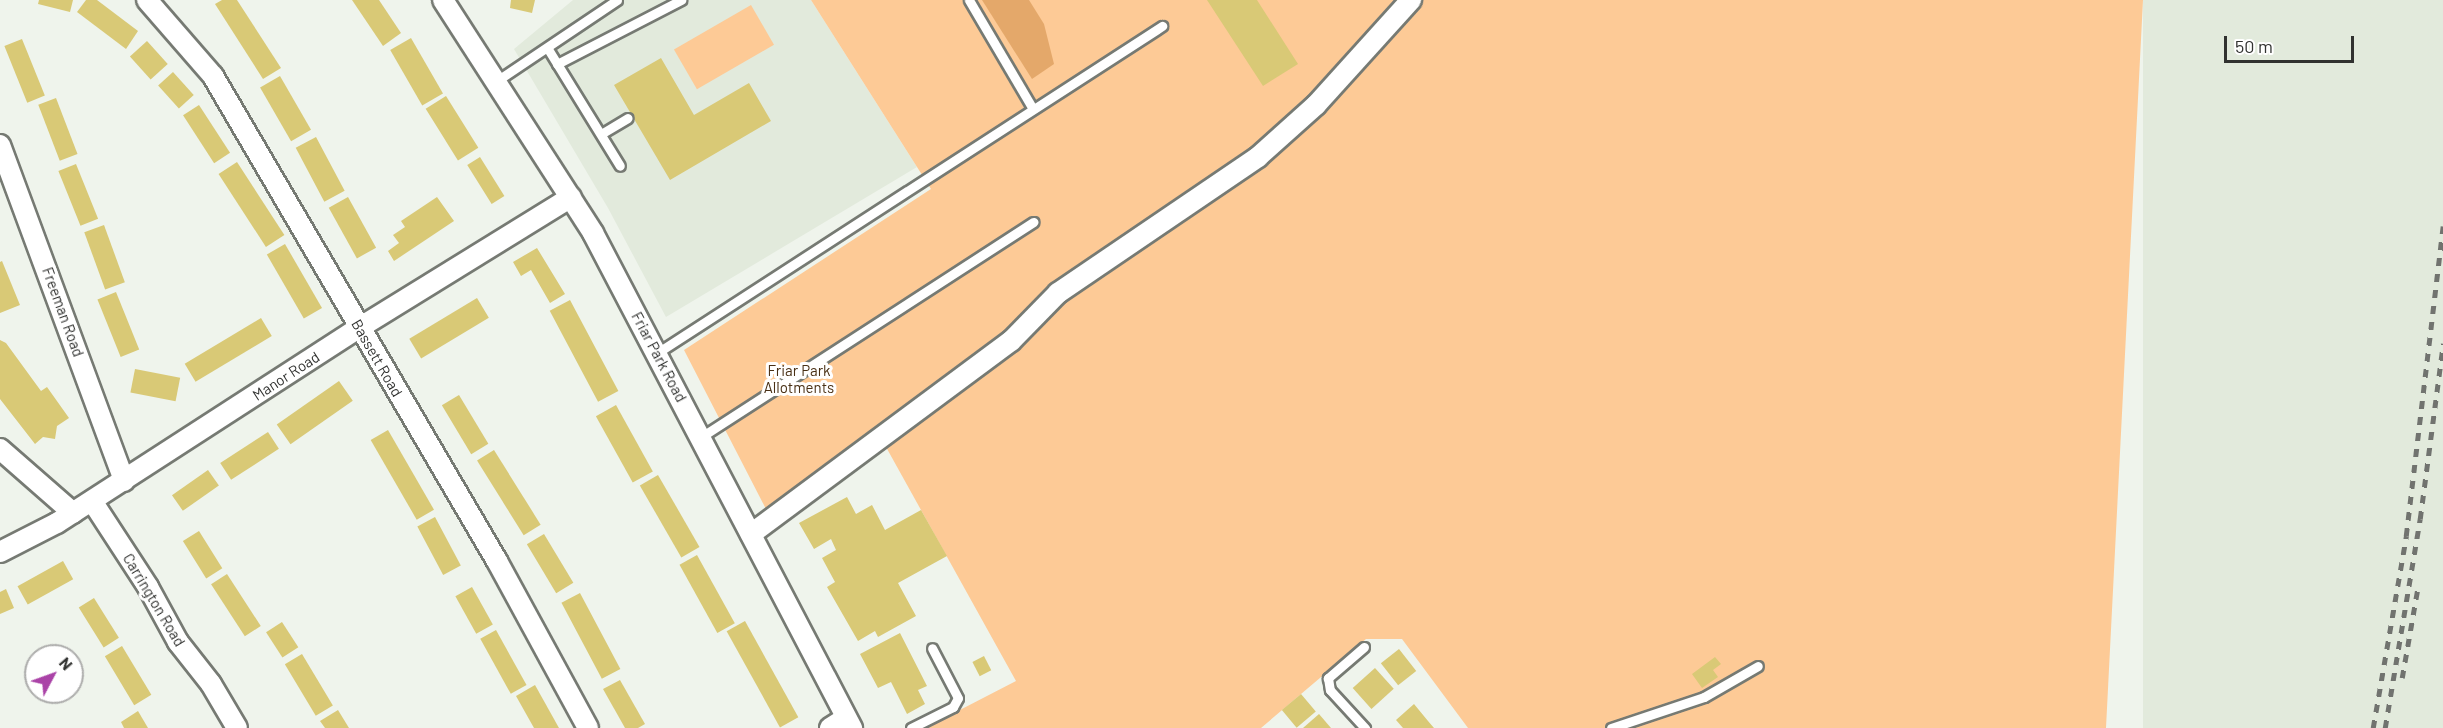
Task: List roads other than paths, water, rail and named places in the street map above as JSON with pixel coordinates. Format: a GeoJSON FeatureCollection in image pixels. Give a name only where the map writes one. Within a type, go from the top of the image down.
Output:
{"type":"FeatureCollection","features":[{"type":"Feature","properties":{"kind":"street","name":"Bassett Road"},"geometry":{"type":"LineString","coordinates":[[147,0],[213,76],[497,561],[588,728]]}},
{"type":"Feature","properties":{"kind":"street","name":"Friar Park Road"},"geometry":{"type":"LineString","coordinates":[[443,0],[571,197],[657,353],[751,534],[843,724]]}},
{"type":"Feature","properties":{"kind":"street"},"geometry":{"type":"LineString","coordinates":[[751,534],[1011,341],[1058,293],[1258,157],[1316,105],[1411,0]]}},
{"type":"Feature","properties":{"kind":"street","name":"Freeman Road"},"geometry":{"type":"LineString","coordinates":[[0,145],[124,481]]}},
{"type":"Feature","properties":{"kind":"street","name":"Manor Road"},"geometry":{"type":"LineString","coordinates":[[0,552],[73,513],[359,328],[571,197]]}},
{"type":"Feature","properties":{"kind":"street"},"geometry":{"type":"LineString","coordinates":[[0,449],[73,513]]}},
{"type":"Feature","properties":{"kind":"street","name":"Carrington Road"},"geometry":{"type":"LineString","coordinates":[[92,501],[148,587],[178,642],[211,684],[237,728]]}},
{"type":"Feature","properties":{"kind":"lane"},"geometry":{"type":"LineString","coordinates":[[495,82],[548,49],[617,0]]}},
{"type":"Feature","properties":{"kind":"lane"},"geometry":{"type":"LineString","coordinates":[[557,64],[681,0]]}},
{"type":"Feature","properties":{"kind":"lane"},"geometry":{"type":"LineString","coordinates":[[969,0],[1033,109]]}},
{"type":"Feature","properties":{"kind":"lane"},"geometry":{"type":"LineString","coordinates":[[657,353],[1162,27]]}},
{"type":"Feature","properties":{"kind":"lane"},"geometry":{"type":"LineString","coordinates":[[548,49],[620,166]]}},
{"type":"Feature","properties":{"kind":"lane"},"geometry":{"type":"LineString","coordinates":[[601,134],[628,118]]}},
{"type":"Feature","properties":{"kind":"lane"},"geometry":{"type":"LineString","coordinates":[[701,438],[1033,222]]}},
{"type":"Feature","properties":{"kind":"lane"},"geometry":{"type":"LineString","coordinates":[[1364,647],[1328,678],[1330,690],[1365,728]]}},
{"type":"Feature","properties":{"kind":"lane"},"geometry":{"type":"LineString","coordinates":[[911,728],[953,706],[958,698],[932,648]]}},
{"type":"Feature","properties":{"kind":"lane"},"geometry":{"type":"LineString","coordinates":[[1611,728],[1704,698],[1758,666]]}},
{"type":"Feature","properties":{"kind":"railway"},"geometry":{"type":"LineString","coordinates":[[2373,728],[2406,536],[2443,226]]}},
{"type":"Feature","properties":{"kind":"railway"},"geometry":{"type":"LineString","coordinates":[[2385,728],[2420,519],[2443,344]]}},
{"type":"Feature","properties":{"kind":"railway"},"geometry":{"type":"LineString","coordinates":[[2402,678],[2418,586]]}},
{"type":"Feature","properties":{"kind":"park label","name":"Friar Park Allotments"},"geometry":{"type":"Point","coordinates":[799,378]}}]}
